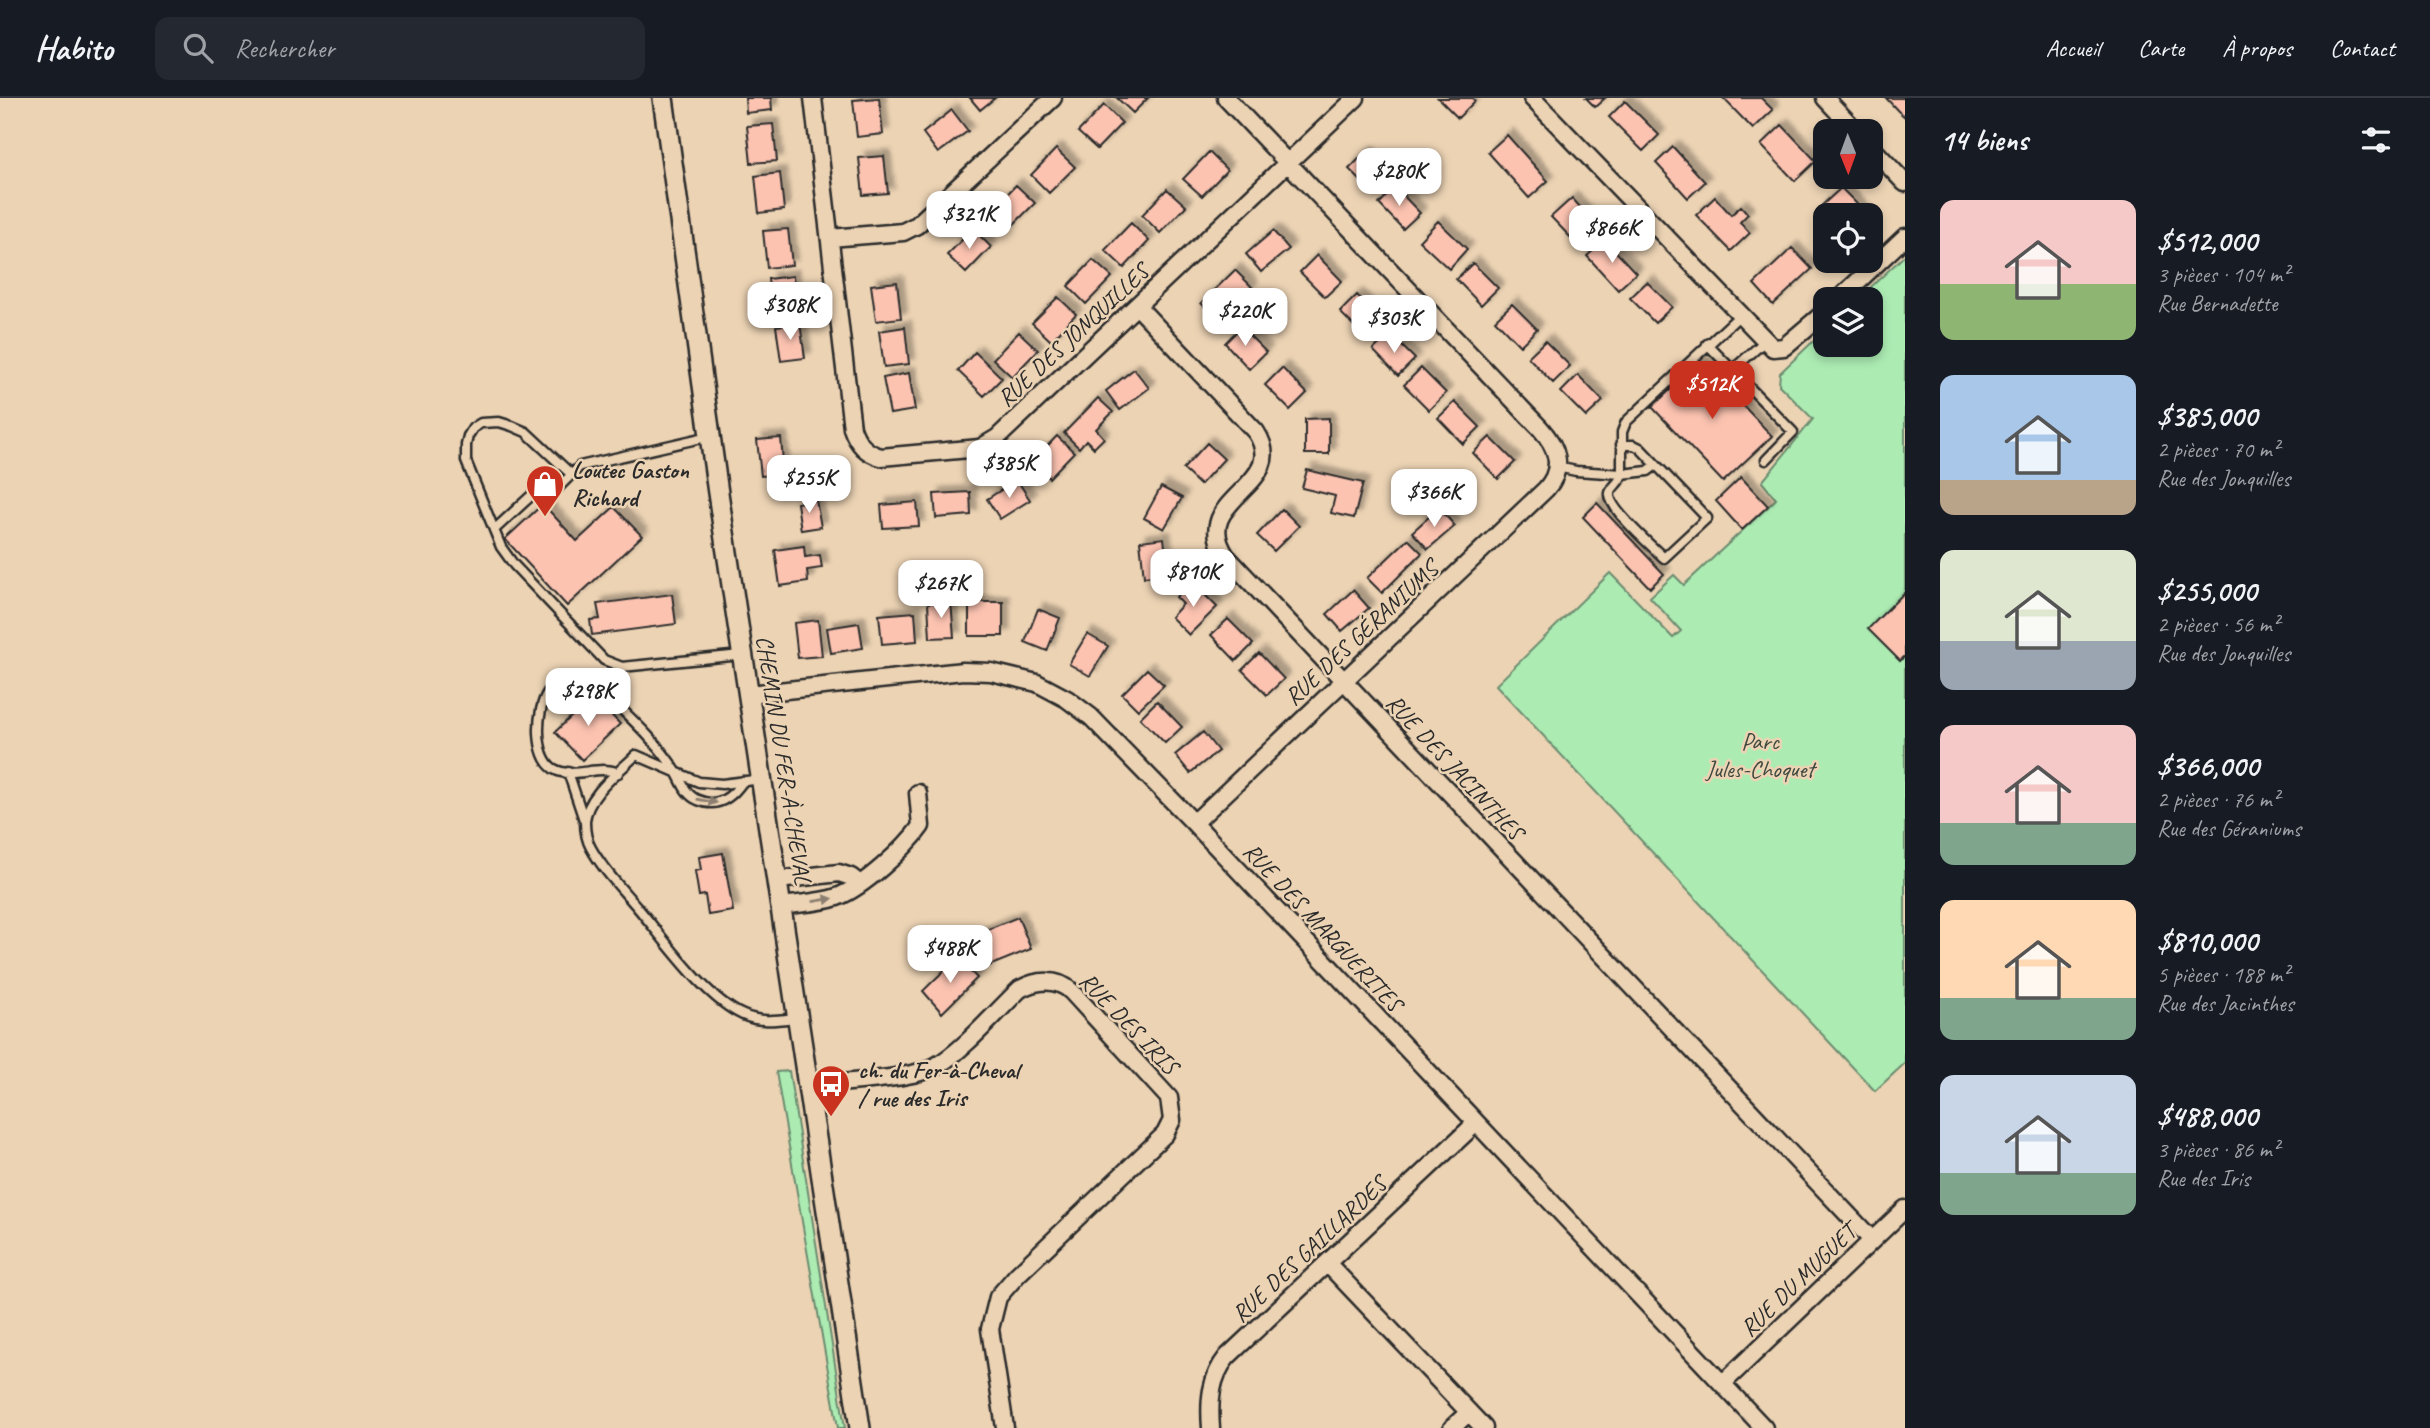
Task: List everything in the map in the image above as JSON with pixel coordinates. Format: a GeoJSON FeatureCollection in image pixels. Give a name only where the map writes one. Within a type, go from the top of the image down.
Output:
{"type":"FeatureCollection","features":[{"type":"Feature","properties":{"kind":"street","name":"CHEMIN DU FER-À-CHEVAL"},"geometry":{"type":"LineString","coordinates":[[663,98],[749,694],[753,780],[778,880],[860,1428]]}},
{"type":"Feature","properties":{"kind":"street","name":"RUE DES JONQUILLES"},"geometry":{"type":"LineString","coordinates":[[813,98],[852,428],[860,445],[881,457],[986,445],[997,438],[1356,98]]}},
{"type":"Feature","properties":{"kind":"street"},"geometry":{"type":"LineString","coordinates":[[831,238],[902,232],[917,225],[1053,98]]}},
{"type":"Feature","properties":{"kind":"street"},"geometry":{"type":"LineString","coordinates":[[1226,98],[1550,439],[1556,451],[1557,470]]}},
{"type":"Feature","properties":{"kind":"street"},"geometry":{"type":"LineString","coordinates":[[1532,98],[1771,345],[1792,342],[1813,323]]}},
{"type":"Feature","properties":{"kind":"street"},"geometry":{"type":"LineString","coordinates":[[1825,98],[1845,119]]}},
{"type":"Feature","properties":{"kind":"street"},"geometry":{"type":"LineString","coordinates":[[1883,160],[1905,183]]}},
{"type":"Feature","properties":{"kind":"street"},"geometry":{"type":"LineString","coordinates":[[1852,287],[1905,237]]}},
{"type":"Feature","properties":{"kind":"street","name":"RUE DES JACINTHES"},"geometry":{"type":"LineString","coordinates":[[1137,306],[1260,437],[1264,448],[1264,464],[1219,517],[1216,527],[1218,540],[1226,556],[1872,1240]]}},
{"type":"Feature","properties":{"kind":"street","name":"RUE DES GÉRANIUMS"},"geometry":{"type":"LineString","coordinates":[[1194,823],[1546,489],[1557,470]]}},
{"type":"Feature","properties":{"kind":"street","name":"RUE DES MARGUERITES"},"geometry":{"type":"LineString","coordinates":[[749,694],[963,671],[991,671],[1022,678],[1048,688],[1083,710],[1194,823],[1764,1428]]}},
{"type":"Feature","properties":{"kind":"street"},"geometry":{"type":"LineString","coordinates":[[782,906],[832,899],[877,871],[921,827],[918,793]]}},
{"type":"Feature","properties":{"kind":"street"},"geometry":{"type":"LineString","coordinates":[[778,880],[839,873],[860,884]]}},
{"type":"Feature","properties":{"kind":"street","name":"RUE DES IRIS"},"geometry":{"type":"LineString","coordinates":[[808,1086],[930,1069],[946,1060],[1020,989],[1033,982],[1045,981],[1058,984],[1071,992],[1169,1098],[1172,1120],[1164,1134],[1017,1275],[998,1297],[990,1329],[1005,1428]]}},
{"type":"Feature","properties":{"kind":"street","name":"RUE DES GAILLARDES"},"geometry":{"type":"LineString","coordinates":[[1211,1428],[1209,1401],[1221,1365],[1476,1123]]}},
{"type":"Feature","properties":{"kind":"street","name":"RUE DU MUGUET"},"geometry":{"type":"LineString","coordinates":[[1722,1384],[1905,1209]]}},
{"type":"Feature","properties":{"kind":"street"},"geometry":{"type":"LineString","coordinates":[[1327,1263],[1484,1428]]}},
{"type":"Feature","properties":{"kind":"street"},"geometry":{"type":"LineString","coordinates":[[1452,1428],[1469,1412]]}},
{"type":"Feature","properties":{"kind":"lane"},"geometry":{"type":"LineString","coordinates":[[1621,445],[1640,448],[1707,518],[1664,558],[1612,505],[1610,493],[1622,474],[1621,445],[1622,432],[1630,416],[1740,315]]}},
{"type":"Feature","properties":{"kind":"lane"},"geometry":{"type":"LineString","coordinates":[[1707,344],[1793,432],[1766,460]]}},
{"type":"Feature","properties":{"kind":"lane"},"geometry":{"type":"LineString","coordinates":[[1720,381],[1771,345]]}},
{"type":"Feature","properties":{"kind":"lane"},"geometry":{"type":"LineString","coordinates":[[572,474],[526,432],[512,426],[481,423],[473,428],[466,445],[466,461],[501,547],[514,565],[591,648],[613,665],[634,666],[743,654]]}},
{"type":"Feature","properties":{"kind":"lane"},"geometry":{"type":"LineString","coordinates":[[494,530],[533,494],[551,495],[580,467],[710,436]]}},
{"type":"Feature","properties":{"kind":"lane"},"geometry":{"type":"LineString","coordinates":[[1557,470],[1622,474],[1648,471],[1656,465]]}},
{"type":"Feature","properties":{"kind":"lane"},"geometry":{"type":"LineString","coordinates":[[618,773],[604,769],[557,771],[550,766],[541,752],[540,717],[548,692],[556,685],[576,678],[593,681],[676,772],[692,797],[718,803],[731,797],[753,780]]}},
{"type":"Feature","properties":{"kind":"lane"},"geometry":{"type":"LineString","coordinates":[[585,823],[593,799],[636,755],[692,779],[711,783],[753,780]]}},
{"type":"Feature","properties":{"kind":"lane"},"geometry":{"type":"LineString","coordinates":[[568,772],[585,823],[587,839],[594,853],[690,970],[722,1002],[741,1014],[756,1020],[798,1018]]}},
{"type":"Feature","properties":{"kind":"green space","name":"Parc Jules-Choquet"},"geometry":{"type":"Polygon","coordinates":[[[1905,255],[1905,1063],[1875,1091],[1496,685],[1610,573],[1673,638],[1681,631],[1650,597],[1674,575],[1684,585],[1776,499],[1762,482],[1813,419],[1779,385],[1780,373],[1813,341],[1813,357],[1883,357],[1883,287],[1871,287],[1905,255]]]}},
{"type":"Feature","properties":{"kind":"green space"},"geometry":{"type":"Polygon","coordinates":[[[789,1071],[845,1428],[838,1428],[776,1072],[789,1071]]]}},
{"type":"Feature","properties":{"kind":"building"},"geometry":{"type":"Polygon","coordinates":[[[745,98],[771,98],[772,110],[746,113],[745,98]]]}},
{"type":"Feature","properties":{"kind":"building"},"geometry":{"type":"Polygon","coordinates":[[[879,98],[883,134],[857,137],[853,100],[879,98]]]}},
{"type":"Feature","properties":{"kind":"building"},"geometry":{"type":"Polygon","coordinates":[[[970,98],[995,98],[980,110],[970,98]]]}},
{"type":"Feature","properties":{"kind":"building"},"geometry":{"type":"Polygon","coordinates":[[[1117,98],[1148,98],[1133,113],[1117,98]]]}},
{"type":"Feature","properties":{"kind":"building"},"geometry":{"type":"Polygon","coordinates":[[[1438,98],[1472,98],[1475,101],[1458,118],[1438,98]]]}},
{"type":"Feature","properties":{"kind":"building"},"geometry":{"type":"Polygon","coordinates":[[[1586,98],[1605,98],[1595,107],[1586,98]]]}},
{"type":"Feature","properties":{"kind":"building"},"geometry":{"type":"Polygon","coordinates":[[[1723,98],[1761,98],[1773,110],[1753,129],[1723,98]]]}},
{"type":"Feature","properties":{"kind":"building"},"geometry":{"type":"Polygon","coordinates":[[[1886,98],[1905,98],[1905,117],[1898,111],[1886,98]]]}},
{"type":"Feature","properties":{"kind":"building"},"geometry":{"type":"Polygon","coordinates":[[[1625,101],[1659,135],[1643,151],[1609,117],[1625,101]]]}},
{"type":"Feature","properties":{"kind":"building"},"geometry":{"type":"Polygon","coordinates":[[[1104,105],[1122,123],[1097,149],[1078,132],[1104,105]]]}},
{"type":"Feature","properties":{"kind":"building"},"geometry":{"type":"Polygon","coordinates":[[[952,110],[968,131],[938,153],[923,133],[952,110]]]}},
{"type":"Feature","properties":{"kind":"building"},"geometry":{"type":"Polygon","coordinates":[[[773,124],[777,161],[751,163],[747,126],[773,124]]]}},
{"type":"Feature","properties":{"kind":"building"},"geometry":{"type":"Polygon","coordinates":[[[1782,125],[1813,158],[1813,164],[1795,181],[1761,145],[1782,125]]]}},
{"type":"Feature","properties":{"kind":"building"},"geometry":{"type":"Polygon","coordinates":[[[1507,135],[1548,181],[1529,198],[1488,152],[1507,135]]]}},
{"type":"Feature","properties":{"kind":"building"},"geometry":{"type":"Polygon","coordinates":[[[1673,147],[1705,182],[1688,198],[1656,163],[1673,147]]]}},
{"type":"Feature","properties":{"kind":"building"},"geometry":{"type":"Polygon","coordinates":[[[1056,149],[1075,167],[1049,193],[1031,175],[1056,149]]]}},
{"type":"Feature","properties":{"kind":"building"},"geometry":{"type":"Polygon","coordinates":[[[1209,152],[1227,170],[1202,196],[1183,179],[1209,152]]]}},
{"type":"Feature","properties":{"kind":"building"},"geometry":{"type":"Polygon","coordinates":[[[1366,152],[1391,178],[1374,194],[1349,169],[1366,152]]]}},
{"type":"Feature","properties":{"kind":"building"},"geometry":{"type":"Polygon","coordinates":[[[884,156],[888,193],[863,195],[859,158],[884,156]]]}},
{"type":"Feature","properties":{"kind":"building"},"geometry":{"type":"Polygon","coordinates":[[[780,173],[784,210],[759,213],[755,176],[780,173]]]}},
{"type":"Feature","properties":{"kind":"building"},"geometry":{"type":"Polygon","coordinates":[[[1016,185],[1035,203],[1009,229],[990,212],[1016,185]]]}},
{"type":"Feature","properties":{"kind":"building"},"geometry":{"type":"Polygon","coordinates":[[[1395,187],[1420,213],[1403,229],[1379,204],[1395,187]]]}},
{"type":"Feature","properties":{"kind":"building"},"geometry":{"type":"Polygon","coordinates":[[[1167,189],[1186,206],[1160,233],[1142,215],[1167,189]]]}},
{"type":"Feature","properties":{"kind":"building"},"geometry":{"type":"Polygon","coordinates":[[[1842,189],[1855,203],[1824,203],[1842,189]]]}},
{"type":"Feature","properties":{"kind":"building"},"geometry":{"type":"Polygon","coordinates":[[[1715,197],[1731,215],[1741,206],[1748,214],[1740,222],[1750,233],[1731,251],[1696,215],[1715,197]]]}},
{"type":"Feature","properties":{"kind":"building"},"geometry":{"type":"Polygon","coordinates":[[[1572,198],[1596,225],[1576,243],[1551,217],[1572,198]]]}},
{"type":"Feature","properties":{"kind":"building"},"geometry":{"type":"Polygon","coordinates":[[[1438,221],[1467,249],[1449,269],[1419,241],[1438,221]]]}},
{"type":"Feature","properties":{"kind":"building"},"geometry":{"type":"Polygon","coordinates":[[[1131,223],[1149,241],[1124,268],[1105,250],[1131,223]]]}},
{"type":"Feature","properties":{"kind":"building"},"geometry":{"type":"Polygon","coordinates":[[[788,229],[792,265],[767,268],[763,231],[788,229]]]}},
{"type":"Feature","properties":{"kind":"building"},"geometry":{"type":"Polygon","coordinates":[[[973,229],[991,247],[966,273],[947,255],[973,229]]]}},
{"type":"Feature","properties":{"kind":"building"},"geometry":{"type":"Polygon","coordinates":[[[1273,231],[1289,249],[1261,272],[1246,254],[1273,231]]]}},
{"type":"Feature","properties":{"kind":"building"},"geometry":{"type":"Polygon","coordinates":[[[1605,240],[1636,273],[1618,290],[1587,256],[1605,240]]]}},
{"type":"Feature","properties":{"kind":"building"},"geometry":{"type":"Polygon","coordinates":[[[1792,248],[1812,269],[1773,305],[1754,284],[1792,248]]]}},
{"type":"Feature","properties":{"kind":"building"},"geometry":{"type":"Polygon","coordinates":[[[1317,255],[1342,281],[1325,297],[1300,272],[1317,255]]]}},
{"type":"Feature","properties":{"kind":"building"},"geometry":{"type":"Polygon","coordinates":[[[1093,260],[1112,277],[1086,304],[1068,286],[1093,260]]]}},
{"type":"Feature","properties":{"kind":"building"},"geometry":{"type":"Polygon","coordinates":[[[1473,263],[1498,288],[1481,305],[1456,279],[1473,263]]]}},
{"type":"Feature","properties":{"kind":"building"},"geometry":{"type":"Polygon","coordinates":[[[1235,270],[1252,287],[1218,320],[1201,303],[1235,270]]]}},
{"type":"Feature","properties":{"kind":"building"},"geometry":{"type":"Polygon","coordinates":[[[793,276],[797,313],[772,316],[768,279],[793,276]]]}},
{"type":"Feature","properties":{"kind":"building"},"geometry":{"type":"Polygon","coordinates":[[[897,282],[901,318],[876,321],[871,285],[897,282]]]}},
{"type":"Feature","properties":{"kind":"building"},"geometry":{"type":"Polygon","coordinates":[[[1647,282],[1672,307],[1655,323],[1630,298],[1647,282]]]}},
{"type":"Feature","properties":{"kind":"building"},"geometry":{"type":"Polygon","coordinates":[[[1357,295],[1381,321],[1365,337],[1340,312],[1357,295]]]}},
{"type":"Feature","properties":{"kind":"building"},"geometry":{"type":"Polygon","coordinates":[[[1058,297],[1076,314],[1051,341],[1032,323],[1058,297]]]}},
{"type":"Feature","properties":{"kind":"building"},"geometry":{"type":"Polygon","coordinates":[[[1512,304],[1537,329],[1520,346],[1495,320],[1512,304]]]}},
{"type":"Feature","properties":{"kind":"building"},"geometry":{"type":"Polygon","coordinates":[[[800,323],[805,358],[781,361],[776,326],[800,323]]]}},
{"type":"Feature","properties":{"kind":"building"},"geometry":{"type":"Polygon","coordinates":[[[905,327],[909,364],[884,367],[879,331],[905,327]]]}},
{"type":"Feature","properties":{"kind":"building"},"geometry":{"type":"Polygon","coordinates":[[[1241,327],[1266,352],[1249,369],[1225,343],[1241,327]]]}},
{"type":"Feature","properties":{"kind":"building"},"geometry":{"type":"Polygon","coordinates":[[[1019,332],[1038,350],[1012,377],[993,359],[1019,332]]]}},
{"type":"Feature","properties":{"kind":"building"},"geometry":{"type":"Polygon","coordinates":[[[1390,334],[1415,359],[1398,376],[1373,350],[1390,334]]]}},
{"type":"Feature","properties":{"kind":"building"},"geometry":{"type":"Polygon","coordinates":[[[1545,341],[1570,366],[1553,383],[1528,357],[1545,341]]]}},
{"type":"Feature","properties":{"kind":"building"},"geometry":{"type":"Polygon","coordinates":[[[975,352],[1002,378],[984,396],[958,371],[975,352]]]}},
{"type":"Feature","properties":{"kind":"building"},"geometry":{"type":"Polygon","coordinates":[[[1701,361],[1772,436],[1723,482],[1652,407],[1701,361]]]}},
{"type":"Feature","properties":{"kind":"building"},"geometry":{"type":"Polygon","coordinates":[[[1282,368],[1307,393],[1290,410],[1265,385],[1282,368]]]}},
{"type":"Feature","properties":{"kind":"building"},"geometry":{"type":"Polygon","coordinates":[[[1421,368],[1446,393],[1429,410],[1404,385],[1421,368]]]}},
{"type":"Feature","properties":{"kind":"building"},"geometry":{"type":"Polygon","coordinates":[[[1134,369],[1149,388],[1120,410],[1106,391],[1134,369]]]}},
{"type":"Feature","properties":{"kind":"building"},"geometry":{"type":"Polygon","coordinates":[[[909,373],[915,410],[890,414],[883,378],[909,373]]]}},
{"type":"Feature","properties":{"kind":"building"},"geometry":{"type":"Polygon","coordinates":[[[1578,375],[1603,401],[1586,417],[1561,392],[1578,375]]]}},
{"type":"Feature","properties":{"kind":"building"},"geometry":{"type":"Polygon","coordinates":[[[1098,398],[1113,412],[1096,429],[1104,438],[1094,448],[1086,440],[1079,448],[1064,433],[1098,398]]]}},
{"type":"Feature","properties":{"kind":"building"},"geometry":{"type":"Polygon","coordinates":[[[1455,402],[1480,427],[1463,444],[1438,418],[1455,402]]]}},
{"type":"Feature","properties":{"kind":"building"},"geometry":{"type":"Polygon","coordinates":[[[1329,418],[1329,454],[1305,454],[1305,419],[1329,418]]]}},
{"type":"Feature","properties":{"kind":"building"},"geometry":{"type":"Polygon","coordinates":[[[1057,436],[1074,452],[1049,478],[1032,462],[1057,436]]]}},
{"type":"Feature","properties":{"kind":"building"},"geometry":{"type":"Polygon","coordinates":[[[1490,437],[1515,462],[1498,479],[1473,453],[1490,437]]]}},
{"type":"Feature","properties":{"kind":"building"},"geometry":{"type":"Polygon","coordinates":[[[781,438],[784,474],[761,476],[757,440],[781,438]]]}},
{"type":"Feature","properties":{"kind":"building"},"geometry":{"type":"Polygon","coordinates":[[[1207,443],[1224,459],[1200,485],[1183,469],[1207,443]]]}},
{"type":"Feature","properties":{"kind":"building"},"geometry":{"type":"Polygon","coordinates":[[[1307,470],[1363,483],[1354,518],[1331,513],[1335,496],[1302,488],[1307,470]]]}},
{"type":"Feature","properties":{"kind":"building"},"geometry":{"type":"Polygon","coordinates":[[[1741,477],[1768,506],[1742,530],[1716,501],[1741,477]]]}},
{"type":"Feature","properties":{"kind":"building"},"geometry":{"type":"Polygon","coordinates":[[[1017,480],[1030,500],[1000,519],[987,499],[1017,480]]]}},
{"type":"Feature","properties":{"kind":"building"},"geometry":{"type":"Polygon","coordinates":[[[1161,487],[1182,498],[1164,529],[1144,518],[1161,487]]]}},
{"type":"Feature","properties":{"kind":"building"},"geometry":{"type":"Polygon","coordinates":[[[970,492],[971,515],[936,518],[934,494],[970,492]]]}},
{"type":"Feature","properties":{"kind":"building"},"geometry":{"type":"Polygon","coordinates":[[[816,500],[821,527],[801,530],[797,503],[816,500]]]}},
{"type":"Feature","properties":{"kind":"building"},"geometry":{"type":"Polygon","coordinates":[[[917,502],[919,526],[883,528],[881,505],[917,502]]]}},
{"type":"Feature","properties":{"kind":"building"},"geometry":{"type":"Polygon","coordinates":[[[1597,503],[1664,574],[1650,588],[1583,517],[1597,503]]]}},
{"type":"Feature","properties":{"kind":"building"},"geometry":{"type":"Polygon","coordinates":[[[543,504],[577,541],[614,507],[642,536],[567,606],[505,539],[543,504]]]}},
{"type":"Feature","properties":{"kind":"building"},"geometry":{"type":"Polygon","coordinates":[[[1439,508],[1455,526],[1428,549],[1412,532],[1439,508]]]}},
{"type":"Feature","properties":{"kind":"building"},"geometry":{"type":"Polygon","coordinates":[[[1282,509],[1299,526],[1274,551],[1257,535],[1282,509]]]}},
{"type":"Feature","properties":{"kind":"building"},"geometry":{"type":"Polygon","coordinates":[[[1164,538],[1168,574],[1144,577],[1140,541],[1164,538]]]}},
{"type":"Feature","properties":{"kind":"building"},"geometry":{"type":"Polygon","coordinates":[[[1408,539],[1422,553],[1382,593],[1367,578],[1408,539]]]}},
{"type":"Feature","properties":{"kind":"building"},"geometry":{"type":"Polygon","coordinates":[[[804,546],[805,557],[820,555],[822,568],[807,570],[808,582],[780,586],[775,550],[804,546]]]}},
{"type":"Feature","properties":{"kind":"building"},"geometry":{"type":"Polygon","coordinates":[[[1192,582],[1217,607],[1189,635],[1171,617],[1183,604],[1176,597],[1192,582]]]}},
{"type":"Feature","properties":{"kind":"building"},"geometry":{"type":"Polygon","coordinates":[[[1353,590],[1369,608],[1342,631],[1327,614],[1353,590]]]}},
{"type":"Feature","properties":{"kind":"building"},"geometry":{"type":"Polygon","coordinates":[[[1905,592],[1905,656],[1900,661],[1868,629],[1905,592]]]}},
{"type":"Feature","properties":{"kind":"building"},"geometry":{"type":"Polygon","coordinates":[[[672,594],[676,624],[592,635],[590,620],[600,619],[597,604],[672,594]]]}},
{"type":"Feature","properties":{"kind":"building"},"geometry":{"type":"Polygon","coordinates":[[[951,601],[954,637],[930,638],[928,603],[951,601]]]}},
{"type":"Feature","properties":{"kind":"building"},"geometry":{"type":"Polygon","coordinates":[[[969,602],[1003,602],[1003,636],[969,636],[969,602]]]}},
{"type":"Feature","properties":{"kind":"building"},"geometry":{"type":"Polygon","coordinates":[[[1038,609],[1060,618],[1047,651],[1025,642],[1038,609]]]}},
{"type":"Feature","properties":{"kind":"building"},"geometry":{"type":"Polygon","coordinates":[[[915,612],[917,641],[882,644],[879,615],[915,612]]]}},
{"type":"Feature","properties":{"kind":"building"},"geometry":{"type":"Polygon","coordinates":[[[1228,619],[1253,644],[1236,661],[1211,635],[1228,619]]]}},
{"type":"Feature","properties":{"kind":"building"},"geometry":{"type":"Polygon","coordinates":[[[818,620],[822,656],[798,658],[794,623],[818,620]]]}},
{"type":"Feature","properties":{"kind":"building"},"geometry":{"type":"Polygon","coordinates":[[[859,623],[863,648],[831,653],[827,628],[859,623]]]}},
{"type":"Feature","properties":{"kind":"building"},"geometry":{"type":"Polygon","coordinates":[[[1087,634],[1108,646],[1090,676],[1069,664],[1087,634]]]}},
{"type":"Feature","properties":{"kind":"building"},"geometry":{"type":"Polygon","coordinates":[[[1259,653],[1284,679],[1267,695],[1242,670],[1259,653]]]}},
{"type":"Feature","properties":{"kind":"building"},"geometry":{"type":"Polygon","coordinates":[[[1147,669],[1164,685],[1138,710],[1122,694],[1147,669]]]}},
{"type":"Feature","properties":{"kind":"building"},"geometry":{"type":"Polygon","coordinates":[[[593,696],[620,724],[582,760],[555,732],[593,696]]]}},
{"type":"Feature","properties":{"kind":"building"},"geometry":{"type":"Polygon","coordinates":[[[1157,701],[1182,727],[1165,743],[1140,718],[1157,701]]]}},
{"type":"Feature","properties":{"kind":"building"},"geometry":{"type":"Polygon","coordinates":[[[1203,732],[1218,751],[1190,773],[1175,755],[1203,732]]]}},
{"type":"Feature","properties":{"kind":"building"},"geometry":{"type":"Polygon","coordinates":[[[723,853],[733,911],[708,915],[705,895],[699,896],[695,871],[701,870],[699,857],[723,853]]]}},
{"type":"Feature","properties":{"kind":"building"},"geometry":{"type":"Polygon","coordinates":[[[1018,917],[1031,949],[989,966],[976,934],[1018,917]]]}},
{"type":"Feature","properties":{"kind":"building"},"geometry":{"type":"Polygon","coordinates":[[[957,958],[977,978],[942,1013],[923,991],[957,958]]]}},
{"type":"Feature","properties":{"kind":"place","name":"Loutec Gaston Richard"},"geometry":{"type":"Point","coordinates":[545,518]}},
{"type":"Feature","properties":{"kind":"place","name":"ch. du Fer-à-Cheval / rue des Iris"},"geometry":{"type":"Point","coordinates":[831,1118]}}]}
